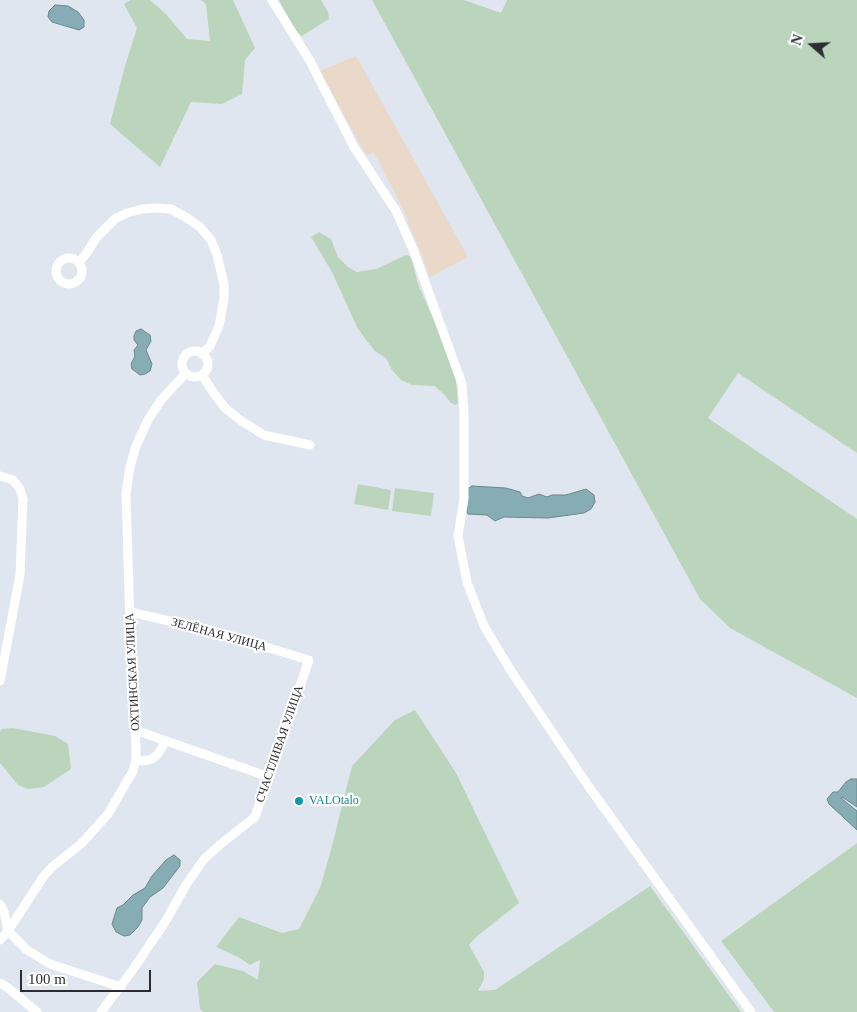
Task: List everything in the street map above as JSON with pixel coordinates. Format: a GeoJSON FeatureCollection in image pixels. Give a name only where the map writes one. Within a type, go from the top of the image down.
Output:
{"type":"FeatureCollection","features":[{"type":"Feature","properties":{"kind":"street"},"geometry":{"type":"LineString","coordinates":[[272,0],[310,61],[354,147],[396,211],[413,249],[462,384],[464,499],[458,536],[467,582],[484,626],[511,671],[589,787],[751,1012]]}},
{"type":"Feature","properties":{"kind":"street"},"geometry":{"type":"LineString","coordinates":[[79,262],[96,238],[115,219],[127,213],[142,209],[157,208],[171,210],[200,227],[211,240],[218,254],[224,284],[224,299],[219,326],[210,346],[202,354],[206,357],[207,370],[202,375],[196,377],[189,376],[186,373]]}},
{"type":"Feature","properties":{"kind":"street","name":"ОХТИНСКАЯ УЛИЦА"},"geometry":{"type":"LineString","coordinates":[[0,940],[8,931],[43,877],[52,867],[82,843],[108,814],[130,778],[136,760],[136,730],[126,493],[130,467],[136,446],[148,420],[162,400],[186,373],[182,365],[184,358],[194,351],[202,354]]}},
{"type":"Feature","properties":{"kind":"street"},"geometry":{"type":"LineString","coordinates":[[202,375],[225,408],[243,422],[264,435],[310,445]]}},
{"type":"Feature","properties":{"kind":"street"},"geometry":{"type":"LineString","coordinates":[[0,476],[13,480],[20,489],[23,499],[20,575],[0,681]]}},
{"type":"Feature","properties":{"kind":"street","name":"ЗЕЛЁНАЯ УЛИЦА"},"geometry":{"type":"LineString","coordinates":[[130,612],[209,630],[309,660]]}},
{"type":"Feature","properties":{"kind":"street","name":"СЧАСТЛИВАЯ УЛИЦА"},"geometry":{"type":"LineString","coordinates":[[101,1012],[121,987],[165,922],[186,885],[204,859],[255,817],[309,660]]}},
{"type":"Feature","properties":{"kind":"street"},"geometry":{"type":"LineString","coordinates":[[136,730],[269,777]]}},
{"type":"Feature","properties":{"kind":"street"},"geometry":{"type":"LineString","coordinates":[[136,760],[152,759],[158,754],[166,741]]}},
{"type":"Feature","properties":{"kind":"street"},"geometry":{"type":"LineString","coordinates":[[0,904],[4,912],[8,931],[28,950],[50,964],[121,987]]}},
{"type":"Feature","properties":{"kind":"street"},"geometry":{"type":"LineString","coordinates":[[0,983],[37,1012]]}},
{"type":"Feature","properties":{"kind":"shaded area"},"geometry":{"type":"Polygon","coordinates":[[[356,56],[468,257],[430,277],[407,222],[409,221],[374,153],[366,155],[320,71],[356,56]]]}},
{"type":"Feature","properties":{"kind":"green space"},"geometry":{"type":"Polygon","coordinates":[[[130,0],[150,0],[166,14],[187,39],[210,41],[206,4],[201,0],[233,0],[255,48],[245,60],[242,94],[222,104],[191,102],[160,167],[110,124],[137,28],[124,4],[130,0]]]}},
{"type":"Feature","properties":{"kind":"green space"},"geometry":{"type":"Polygon","coordinates":[[[279,0],[321,0],[328,12],[329,19],[302,36],[296,32],[279,0]]]}},
{"type":"Feature","properties":{"kind":"green space"},"geometry":{"type":"Polygon","coordinates":[[[372,0],[464,0],[501,13],[507,0],[857,0],[857,453],[738,373],[708,418],[857,519],[857,698],[730,628],[700,599],[372,0]]]}},
{"type":"Feature","properties":{"kind":"green space"},"geometry":{"type":"Polygon","coordinates":[[[319,232],[331,239],[338,257],[348,267],[357,272],[376,269],[406,255],[410,256],[418,284],[445,346],[456,379],[458,403],[455,405],[451,403],[434,386],[412,385],[401,380],[392,370],[386,358],[375,351],[366,340],[357,327],[332,272],[311,237],[319,232]]]}},
{"type":"Feature","properties":{"kind":"green space"},"geometry":{"type":"Polygon","coordinates":[[[358,484],[391,490],[388,510],[354,504],[358,484]]]}},
{"type":"Feature","properties":{"kind":"green space"},"geometry":{"type":"Polygon","coordinates":[[[395,488],[434,493],[431,516],[392,511],[395,488]]]}},
{"type":"Feature","properties":{"kind":"green space"},"geometry":{"type":"Polygon","coordinates":[[[415,710],[456,773],[519,903],[476,937],[469,945],[484,972],[484,979],[478,991],[495,990],[650,886],[741,1012],[203,1012],[200,1009],[197,982],[215,964],[243,971],[258,980],[260,960],[250,965],[216,947],[239,917],[282,933],[299,929],[320,888],[352,766],[395,720],[415,710]]]}},
{"type":"Feature","properties":{"kind":"green space"},"geometry":{"type":"Polygon","coordinates":[[[13,728],[55,736],[68,744],[71,769],[44,787],[28,789],[18,785],[0,763],[0,731],[13,728]]]}},
{"type":"Feature","properties":{"kind":"green space"},"geometry":{"type":"Polygon","coordinates":[[[857,843],[857,1012],[774,1012],[721,941],[857,843]]]}},
{"type":"Feature","properties":{"kind":"water"},"geometry":{"type":"Polygon","coordinates":[[[55,5],[68,6],[78,12],[84,20],[84,27],[79,30],[52,22],[48,17],[49,11],[55,5]]]}},
{"type":"Feature","properties":{"kind":"water"},"geometry":{"type":"Polygon","coordinates":[[[141,329],[150,335],[151,341],[146,350],[152,364],[150,371],[140,375],[132,369],[131,364],[135,356],[134,350],[138,345],[134,340],[134,336],[136,331],[141,329]]]}},
{"type":"Feature","properties":{"kind":"water"},"geometry":{"type":"Polygon","coordinates":[[[472,486],[506,488],[520,492],[522,496],[528,498],[539,494],[547,497],[566,495],[586,489],[594,495],[595,502],[591,509],[584,513],[548,518],[504,517],[495,521],[487,515],[468,514],[466,510],[466,490],[472,486]]]}},
{"type":"Feature","properties":{"kind":"water"},"geometry":{"type":"Polygon","coordinates":[[[851,779],[857,779],[857,807],[841,798],[857,811],[857,830],[829,804],[827,799],[833,792],[838,792],[851,779]]]}},
{"type":"Feature","properties":{"kind":"water"},"geometry":{"type":"Polygon","coordinates":[[[174,855],[180,860],[180,866],[163,888],[150,897],[142,908],[142,920],[138,927],[130,935],[124,936],[116,932],[112,924],[117,908],[145,888],[152,876],[166,860],[174,855]]]}},
{"type":"Feature","properties":{"kind":"place","name":"VALOtalo"},"geometry":{"type":"Point","coordinates":[299,801]}}]}
